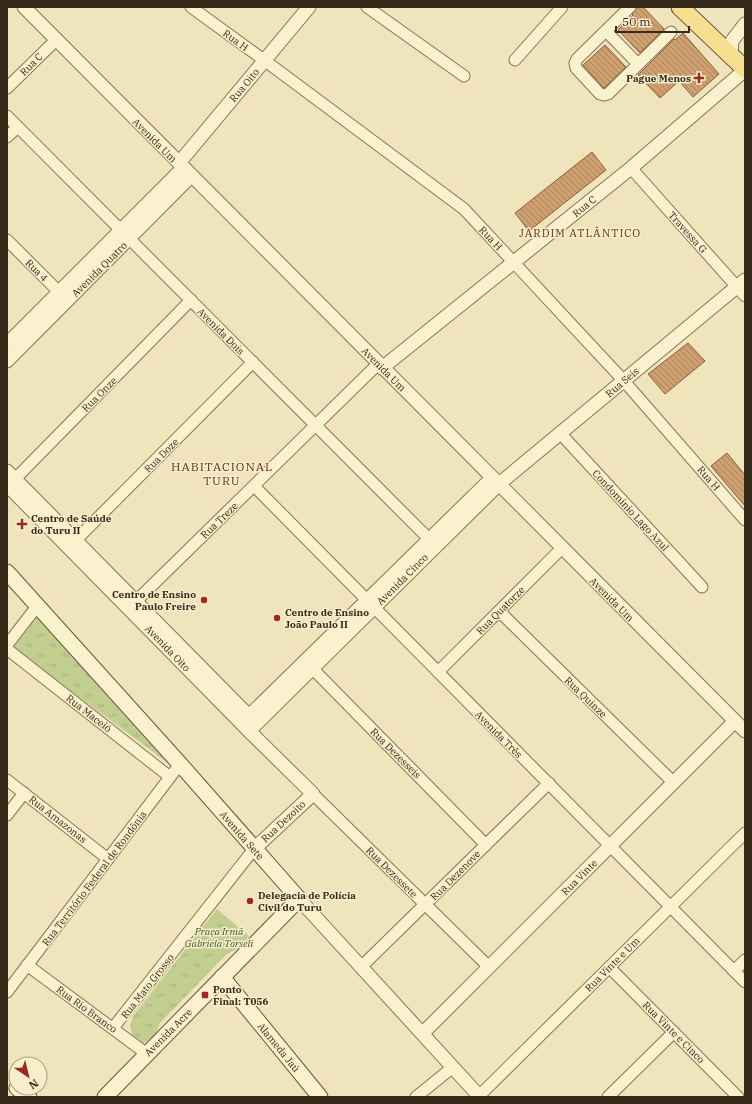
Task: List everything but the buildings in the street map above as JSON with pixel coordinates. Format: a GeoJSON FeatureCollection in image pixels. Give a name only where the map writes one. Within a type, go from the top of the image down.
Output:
{"type":"FeatureCollection","features":[{"type":"Feature","properties":{"kind":"main road"},"geometry":{"type":"LineString","coordinates":[[680,7],[736,50]]}},
{"type":"Feature","properties":{"kind":"main road"},"geometry":{"type":"LineString","coordinates":[[696,7],[736,50],[745,70]]}},
{"type":"Feature","properties":{"kind":"main road","name":"Avenida Sete"},"geometry":{"type":"LineString","coordinates":[[7,572],[299,899]]}},
{"type":"Feature","properties":{"kind":"main road","name":"Avenida Acre"},"geometry":{"type":"LineString","coordinates":[[105,1097],[299,899]]}},
{"type":"Feature","properties":{"kind":"main road","name":"Alameda Jaú"},"geometry":{"type":"LineString","coordinates":[[222,977],[320,1097]]}},
{"type":"Feature","properties":{"kind":"street","name":"Avenida Um"},"geometry":{"type":"LineString","coordinates":[[24,7],[745,731]]}},
{"type":"Feature","properties":{"kind":"street","name":"Rua H"},"geometry":{"type":"LineString","coordinates":[[191,7],[458,203],[624,380],[745,520]]}},
{"type":"Feature","properties":{"kind":"street","name":"Rua Oito"},"geometry":{"type":"LineString","coordinates":[[184,169],[264,60],[309,7]]}},
{"type":"Feature","properties":{"kind":"street"},"geometry":{"type":"LineString","coordinates":[[367,7],[464,76]]}},
{"type":"Feature","properties":{"kind":"street"},"geometry":{"type":"LineString","coordinates":[[515,60],[562,7]]}},
{"type":"Feature","properties":{"kind":"street"},"geometry":{"type":"LineString","coordinates":[[630,7],[577,59],[575,63],[576,68],[600,94],[608,94],[671,32]]}},
{"type":"Feature","properties":{"kind":"street"},"geometry":{"type":"LineString","coordinates":[[736,50],[745,24]]}},
{"type":"Feature","properties":{"kind":"street"},"geometry":{"type":"LineString","coordinates":[[606,31],[638,64]]}},
{"type":"Feature","properties":{"kind":"street","name":"Rua C"},"geometry":{"type":"LineString","coordinates":[[7,88],[56,40]]}},
{"type":"Feature","properties":{"kind":"street","name":"Rua C"},"geometry":{"type":"LineString","coordinates":[[380,366],[631,168],[745,70]]}},
{"type":"Feature","properties":{"kind":"street","name":"Avenida Dois"},"geometry":{"type":"LineString","coordinates":[[7,116],[433,543]]}},
{"type":"Feature","properties":{"kind":"street"},"geometry":{"type":"LineString","coordinates":[[7,137],[18,127]]}},
{"type":"Feature","properties":{"kind":"street","name":"Travessa G"},"geometry":{"type":"LineString","coordinates":[[631,168],[742,288]]}},
{"type":"Feature","properties":{"kind":"street","name":"Avenida Quatro"},"geometry":{"type":"LineString","coordinates":[[7,361],[63,296],[125,234],[184,169]]}},
{"type":"Feature","properties":{"kind":"street","name":"Rua 4"},"geometry":{"type":"LineString","coordinates":[[7,240],[63,296]]}},
{"type":"Feature","properties":{"kind":"street","name":"Rua Seis"},"geometry":{"type":"LineString","coordinates":[[495,481],[560,433],[624,380],[742,288]]}},
{"type":"Feature","properties":{"kind":"street","name":"Avenida Quatro"},"geometry":{"type":"LineString","coordinates":[[7,344],[63,296]]}},
{"type":"Feature","properties":{"kind":"street","name":"Rua Onze"},"geometry":{"type":"LineString","coordinates":[[9,481],[191,300]]}},
{"type":"Feature","properties":{"kind":"street","name":"Rua Doze"},"geometry":{"type":"LineString","coordinates":[[72,544],[252,362]]}},
{"type":"Feature","properties":{"kind":"street","name":"Rua Treze"},"geometry":{"type":"LineString","coordinates":[[132,605],[315,425],[380,366]]}},
{"type":"Feature","properties":{"kind":"street","name":"Condomínio Lago Azul"},"geometry":{"type":"LineString","coordinates":[[560,433],[702,587]]}},
{"type":"Feature","properties":{"kind":"street","name":"Avenida Oito"},"geometry":{"type":"LineString","coordinates":[[9,481],[132,605],[249,731],[312,794]]}},
{"type":"Feature","properties":{"kind":"street","name":"Avenida Cinco"},"geometry":{"type":"LineString","coordinates":[[249,731],[309,665],[495,481]]}},
{"type":"Feature","properties":{"kind":"street","name":"Avenida Três"},"geometry":{"type":"LineString","coordinates":[[254,486],[745,982]]}},
{"type":"Feature","properties":{"kind":"street","name":"Rua Quatorze"},"geometry":{"type":"LineString","coordinates":[[438,672],[562,548]]}},
{"type":"Feature","properties":{"kind":"street"},"geometry":{"type":"LineString","coordinates":[[7,645],[38,605]]}},
{"type":"Feature","properties":{"kind":"street"},"geometry":{"type":"LineString","coordinates":[[132,605],[249,716],[249,731]]}},
{"type":"Feature","properties":{"kind":"street","name":"Rua Quinze"},"geometry":{"type":"LineString","coordinates":[[499,611],[674,783]]}},
{"type":"Feature","properties":{"kind":"street","name":"Rua Maceió"},"geometry":{"type":"LineString","coordinates":[[7,649],[170,777]]}},
{"type":"Feature","properties":{"kind":"street","name":"Avenida Cinco"},"geometry":{"type":"LineString","coordinates":[[249,716],[309,665]]}},
{"type":"Feature","properties":{"kind":"street","name":"Rua Dezesseis"},"geometry":{"type":"LineString","coordinates":[[309,665],[486,844]]}},
{"type":"Feature","properties":{"kind":"street","name":"Rua Vinte"},"geometry":{"type":"LineString","coordinates":[[423,1033],[735,721]]}},
{"type":"Feature","properties":{"kind":"street","name":"Rua Território Federal de Rondônia"},"geometry":{"type":"LineString","coordinates":[[7,992],[180,764]]}},
{"type":"Feature","properties":{"kind":"street","name":"Rua Amazonas"},"geometry":{"type":"LineString","coordinates":[[7,780],[108,859]]}},
{"type":"Feature","properties":{"kind":"street","name":"Rua Dezenove"},"geometry":{"type":"LineString","coordinates":[[361,967],[548,783]]}},
{"type":"Feature","properties":{"kind":"street"},"geometry":{"type":"LineString","coordinates":[[7,815],[24,793]]}},
{"type":"Feature","properties":{"kind":"street","name":"Rua Dezoito"},"geometry":{"type":"LineString","coordinates":[[254,849],[312,794]]}},
{"type":"Feature","properties":{"kind":"street","name":"Rua Dezessete"},"geometry":{"type":"LineString","coordinates":[[312,794],[489,967]]}},
{"type":"Feature","properties":{"kind":"street","name":"Rua Vinte e Um"},"geometry":{"type":"LineString","coordinates":[[479,1096],[745,833]]}},
{"type":"Feature","properties":{"kind":"street","name":"Rua Mato Grosso"},"geometry":{"type":"LineString","coordinates":[[113,1028],[254,849]]}},
{"type":"Feature","properties":{"kind":"street","name":"Avenida Sete"},"geometry":{"type":"LineString","coordinates":[[299,899],[479,1096]]}},
{"type":"Feature","properties":{"kind":"street"},"geometry":{"type":"LineString","coordinates":[[734,971],[745,960]]}},
{"type":"Feature","properties":{"kind":"street","name":"Rua Rio Branco"},"geometry":{"type":"LineString","coordinates":[[27,965],[147,1054]]}},
{"type":"Feature","properties":{"kind":"street","name":"Rua Vinte e Cinco"},"geometry":{"type":"LineString","coordinates":[[609,967],[736,1096]]}},
{"type":"Feature","properties":{"kind":"street"},"geometry":{"type":"LineString","coordinates":[[608,1097],[674,1032]]}},
{"type":"Feature","properties":{"kind":"street"},"geometry":{"type":"LineString","coordinates":[[416,1097],[453,1067]]}},
{"type":"Feature","properties":{"kind":"green space"},"geometry":{"type":"Polygon","coordinates":[[[38,616],[172,766],[13,648],[38,616]]]}},
{"type":"Feature","properties":{"kind":"green space","name":"Praça Irmã Gabriela Torseli"},"geometry":{"type":"Polygon","coordinates":[[[217,909],[249,936],[237,949],[227,954],[160,1023],[152,1038],[142,1043],[132,1034],[130,1026],[133,1016],[217,909]]]}},
{"type":"Feature","properties":{"kind":"place","name":"Pague Menos"},"geometry":{"type":"Point","coordinates":[699,78]}},
{"type":"Feature","properties":{"kind":"place","name":"Centro de Saúde do Turu II"},"geometry":{"type":"Point","coordinates":[22,524]}},
{"type":"Feature","properties":{"kind":"place","name":"Centro de Ensino Paulo Freire"},"geometry":{"type":"Point","coordinates":[204,600]}},
{"type":"Feature","properties":{"kind":"place","name":"Centro de Ensino João Paulo II"},"geometry":{"type":"Point","coordinates":[277,618]}},
{"type":"Feature","properties":{"kind":"place","name":"Delegacia de Polícia Civil do Turu"},"geometry":{"type":"Point","coordinates":[250,901]}},
{"type":"Feature","properties":{"kind":"place","name":"Ponto Final: T056"},"geometry":{"type":"Point","coordinates":[205,995]}},
{"type":"Feature","properties":{"kind":"district","name":"JARDIM ATLÂNTICO"},"geometry":{"type":"Point","coordinates":[580,233]}},
{"type":"Feature","properties":{"kind":"district","name":"HABITACIONAL TURU"},"geometry":{"type":"Point","coordinates":[222,474]}}]}
